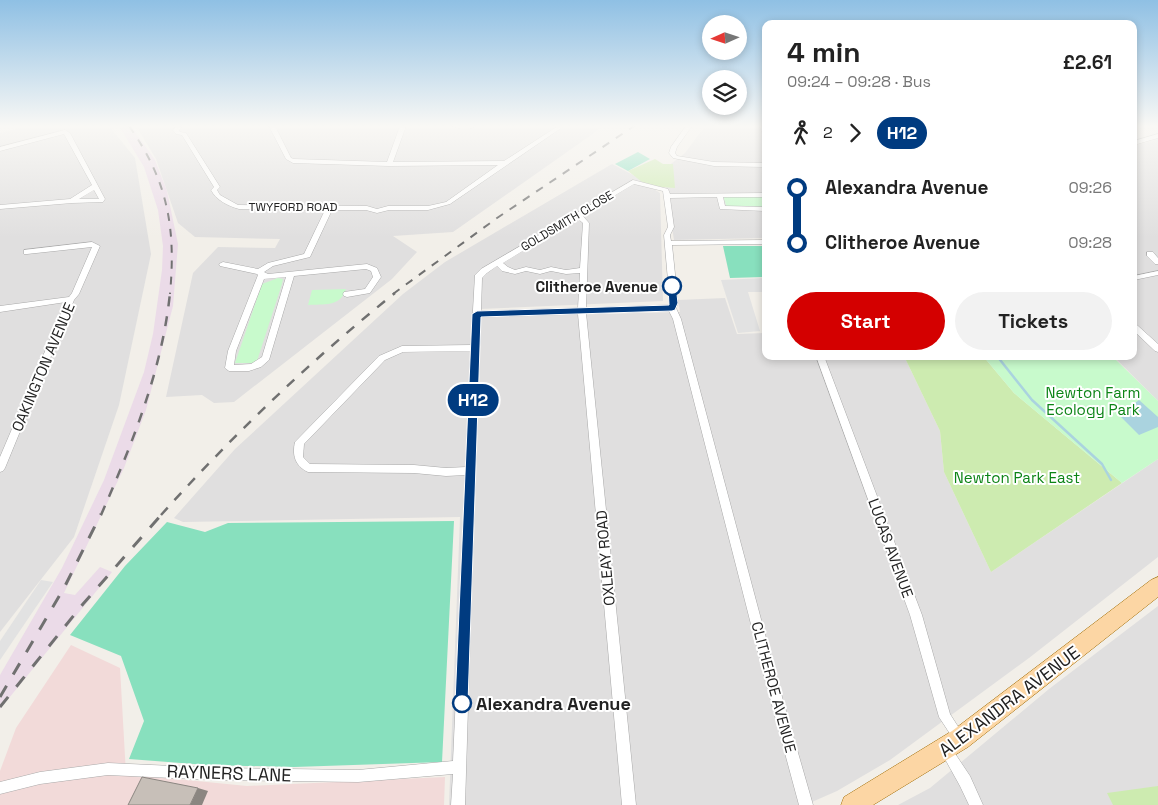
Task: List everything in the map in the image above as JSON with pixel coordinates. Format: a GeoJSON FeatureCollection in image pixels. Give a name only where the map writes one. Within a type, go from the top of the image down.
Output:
{"type":"FeatureCollection","features":[{"type":"Feature","properties":{"kind":"main road","name":"ALEXANDRA AVENUE"},"geometry":{"type":"LineString","coordinates":[[852,805],[953,745],[1158,586]]}},
{"type":"Feature","properties":{"kind":"street"},"geometry":{"type":"LineString","coordinates":[[0,207],[72,201],[101,201],[102,199],[83,164]]}},
{"type":"Feature","properties":{"kind":"street","name":"TWYFORD ROAD"},"geometry":{"type":"LineString","coordinates":[[204,164],[232,206],[330,207],[381,210],[388,208],[439,206],[448,203],[505,164]]}},
{"type":"Feature","properties":{"kind":"street"},"geometry":{"type":"LineString","coordinates":[[375,164],[430,164]]}},
{"type":"Feature","properties":{"kind":"street"},"geometry":{"type":"LineString","coordinates":[[483,164],[491,174]]}},
{"type":"Feature","properties":{"kind":"street"},"geometry":{"type":"LineString","coordinates":[[712,164],[762,165]]}},
{"type":"Feature","properties":{"kind":"street","name":"GOLDSMITH CLOSE"},"geometry":{"type":"LineString","coordinates":[[477,314],[478,277],[500,262],[634,182],[663,188],[666,190],[667,196]]}},
{"type":"Feature","properties":{"kind":"street"},"geometry":{"type":"LineString","coordinates":[[72,201],[95,186]]}},
{"type":"Feature","properties":{"kind":"street"},"geometry":{"type":"LineString","coordinates":[[458,805],[477,314],[672,308],[674,303],[668,235],[671,227],[667,196],[762,195]]}},
{"type":"Feature","properties":{"kind":"street"},"geometry":{"type":"LineString","coordinates":[[720,196],[722,208],[762,209]]}},
{"type":"Feature","properties":{"kind":"street"},"geometry":{"type":"LineString","coordinates":[[291,274],[266,358],[261,364],[250,368],[229,368],[232,351],[260,274],[276,261],[295,259],[307,255],[330,207]]}},
{"type":"Feature","properties":{"kind":"street","name":"OXLEAY ROAD"},"geometry":{"type":"LineString","coordinates":[[578,215],[586,223],[582,311],[629,805]]}},
{"type":"Feature","properties":{"kind":"street"},"geometry":{"type":"LineString","coordinates":[[669,243],[762,242]]}},
{"type":"Feature","properties":{"kind":"street"},"geometry":{"type":"LineString","coordinates":[[27,252],[92,244],[96,246],[87,268]]}},
{"type":"Feature","properties":{"kind":"street"},"geometry":{"type":"LineString","coordinates":[[1150,254],[1158,262]]}},
{"type":"Feature","properties":{"kind":"street"},"geometry":{"type":"LineString","coordinates":[[500,262],[505,268],[515,272],[526,269],[540,272],[553,269],[566,272],[583,270]]}},
{"type":"Feature","properties":{"kind":"street"},"geometry":{"type":"LineString","coordinates":[[223,264],[260,274],[291,274],[367,266],[374,270],[378,277],[367,291],[347,294]]}},
{"type":"Feature","properties":{"kind":"street","name":"OAKINGTON AVENUE"},"geometry":{"type":"LineString","coordinates":[[0,468],[71,299],[87,268]]}},
{"type":"Feature","properties":{"kind":"street"},"geometry":{"type":"LineString","coordinates":[[1137,278],[1158,274]]}},
{"type":"Feature","properties":{"kind":"street"},"geometry":{"type":"LineString","coordinates":[[0,309],[71,299]]}},
{"type":"Feature","properties":{"kind":"street","name":"CLITHEROE AVENUE"},"geometry":{"type":"LineString","coordinates":[[672,308],[680,328],[806,805]]}},
{"type":"Feature","properties":{"kind":"street"},"geometry":{"type":"LineString","coordinates":[[1137,329],[1154,341],[1158,349]]}},
{"type":"Feature","properties":{"kind":"street"},"geometry":{"type":"LineString","coordinates":[[470,471],[438,472],[414,469],[308,468],[300,462],[297,453],[300,442],[382,358],[402,349],[475,348]]}},
{"type":"Feature","properties":{"kind":"street","name":"LUCAS AVENUE"},"geometry":{"type":"LineString","coordinates":[[821,360],[916,616],[953,745],[965,781],[976,805]]}},
{"type":"Feature","properties":{"kind":"street","name":"RAYNERS LANE"},"geometry":{"type":"LineString","coordinates":[[0,788],[40,778],[108,769],[216,774],[358,776],[460,767]]}},
{"type":"Feature","properties":{"kind":"shaded area"},"geometry":{"type":"Polygon","coordinates":[[[0,164],[136,164],[151,254],[119,405],[74,537],[0,632],[0,164]]]}},
{"type":"Feature","properties":{"kind":"shaded area"},"geometry":{"type":"Polygon","coordinates":[[[142,164],[156,164],[167,191],[178,244],[173,306],[146,410],[124,468],[64,593],[75,595],[100,567],[112,572],[0,709],[0,675],[62,568],[104,480],[144,372],[153,334],[162,270],[163,246],[158,210],[142,164]]]}},
{"type":"Feature","properties":{"kind":"shaded area"},"geometry":{"type":"Polygon","coordinates":[[[158,164],[550,164],[453,232],[393,236],[417,252],[392,279],[234,402],[214,403],[202,395],[166,397],[193,273],[218,247],[275,248],[280,239],[195,237],[178,223],[158,164]]]}},
{"type":"Feature","properties":{"kind":"shaded area"},"geometry":{"type":"Polygon","coordinates":[[[612,164],[660,193],[663,301],[480,309],[474,317],[680,312],[678,300],[725,298],[737,334],[762,333],[762,360],[906,360],[940,431],[944,472],[991,572],[1158,459],[1158,557],[1029,658],[890,760],[837,791],[805,805],[449,805],[460,517],[183,522],[174,518],[235,449],[403,294],[445,262],[612,164]]]}},
{"type":"Feature","properties":{"kind":"shaded area"},"geometry":{"type":"Polygon","coordinates":[[[671,164],[762,164],[762,238],[674,240],[663,170],[671,164]]]}},
{"type":"Feature","properties":{"kind":"shaded area"},"geometry":{"type":"Polygon","coordinates":[[[1137,164],[1158,164],[1158,401],[1117,360],[1137,360],[1137,164]]]}},
{"type":"Feature","properties":{"kind":"shaded area"},"geometry":{"type":"Polygon","coordinates":[[[762,278],[762,292],[748,292],[760,331],[738,333],[721,280],[762,278]]]}},
{"type":"Feature","properties":{"kind":"shaded area"},"geometry":{"type":"Polygon","coordinates":[[[41,580],[53,582],[0,660],[0,641],[41,580]]]}},
{"type":"Feature","properties":{"kind":"shaded area"},"geometry":{"type":"Polygon","coordinates":[[[1158,606],[1158,805],[898,805],[930,788],[1049,689],[1158,606]]]}},
{"type":"Feature","properties":{"kind":"shaded area"},"geometry":{"type":"Polygon","coordinates":[[[71,645],[120,668],[126,774],[247,786],[445,777],[444,805],[0,805],[0,771],[16,728],[71,645]]]}},
{"type":"Feature","properties":{"kind":"green space"},"geometry":{"type":"Polygon","coordinates":[[[616,164],[642,164],[628,171],[616,164]]]}},
{"type":"Feature","properties":{"kind":"green space"},"geometry":{"type":"Polygon","coordinates":[[[645,164],[673,164],[675,188],[647,186],[628,171],[645,164]]]}},
{"type":"Feature","properties":{"kind":"green space"},"geometry":{"type":"Polygon","coordinates":[[[723,196],[762,197],[762,207],[727,208],[723,196]]]}},
{"type":"Feature","properties":{"kind":"green space"},"geometry":{"type":"Polygon","coordinates":[[[723,246],[762,246],[762,277],[730,278],[723,246]]]}},
{"type":"Feature","properties":{"kind":"green space"},"geometry":{"type":"Polygon","coordinates":[[[278,278],[283,279],[282,284],[257,361],[253,363],[235,363],[262,284],[278,278]]]}},
{"type":"Feature","properties":{"kind":"green space"},"geometry":{"type":"Polygon","coordinates":[[[346,289],[344,295],[336,302],[308,305],[312,290],[346,289]]]}},
{"type":"Feature","properties":{"kind":"green space","name":"Newton Park East"},"geometry":{"type":"Polygon","coordinates":[[[906,360],[986,360],[1014,393],[1122,483],[991,572],[944,472],[940,431],[906,360]]]}},
{"type":"Feature","properties":{"kind":"green space","name":"Newton Farm Ecology Park"},"geometry":{"type":"Polygon","coordinates":[[[986,360],[1116,360],[1158,401],[1158,459],[1122,483],[1014,393],[986,360]]]}},
{"type":"Feature","properties":{"kind":"green space"},"geometry":{"type":"Polygon","coordinates":[[[454,521],[442,762],[294,767],[207,765],[129,759],[144,721],[121,656],[70,635],[125,566],[167,522],[205,532],[228,523],[454,521]]]}},
{"type":"Feature","properties":{"kind":"green space"},"geometry":{"type":"Polygon","coordinates":[[[1158,786],[1158,805],[1113,805],[1107,793],[1158,786]]]}},
{"type":"Feature","properties":{"kind":"water"},"geometry":{"type":"Polygon","coordinates":[[[1139,400],[1158,417],[1158,427],[1139,435],[1119,415],[1139,400]]]}},
{"type":"Feature","properties":{"kind":"building"},"geometry":{"type":"Polygon","coordinates":[[[142,777],[198,788],[190,805],[128,805],[142,777]]]}},
{"type":"Feature","properties":{"kind":"waterway"},"geometry":{"type":"LineString","coordinates":[[1000,360],[1032,400],[1102,464],[1111,480]]}},
{"type":"Feature","properties":{"kind":"railway"},"geometry":{"type":"LineString","coordinates":[[152,164],[161,186],[170,226],[172,248],[170,294]]}},
{"type":"Feature","properties":{"kind":"railway"},"geometry":{"type":"LineString","coordinates":[[393,294],[497,218],[578,164]]}},
{"type":"Feature","properties":{"kind":"railway"},"geometry":{"type":"LineString","coordinates":[[101,515],[124,461],[153,379],[166,322],[170,293]]}},
{"type":"Feature","properties":{"kind":"railway"},"geometry":{"type":"LineString","coordinates":[[161,515],[216,456],[274,399],[333,345],[395,293]]}},
{"type":"Feature","properties":{"kind":"railway"},"geometry":{"type":"LineString","coordinates":[[0,697],[64,588],[101,514]]}},
{"type":"Feature","properties":{"kind":"railway"},"geometry":{"type":"LineString","coordinates":[[0,707],[83,604],[162,514]]}},
{"type":"Feature","properties":{"kind":"bus line","name":"H12"},"geometry":{"type":"LineString","coordinates":[[462,703],[477,314],[672,308],[674,303],[672,286]]}},
{"type":"Feature","properties":{"kind":"place","name":"Clitheroe Avenue"},"geometry":{"type":"Point","coordinates":[672,286]}},
{"type":"Feature","properties":{"kind":"place","name":"Alexandra Avenue"},"geometry":{"type":"Point","coordinates":[462,703]}}]}
